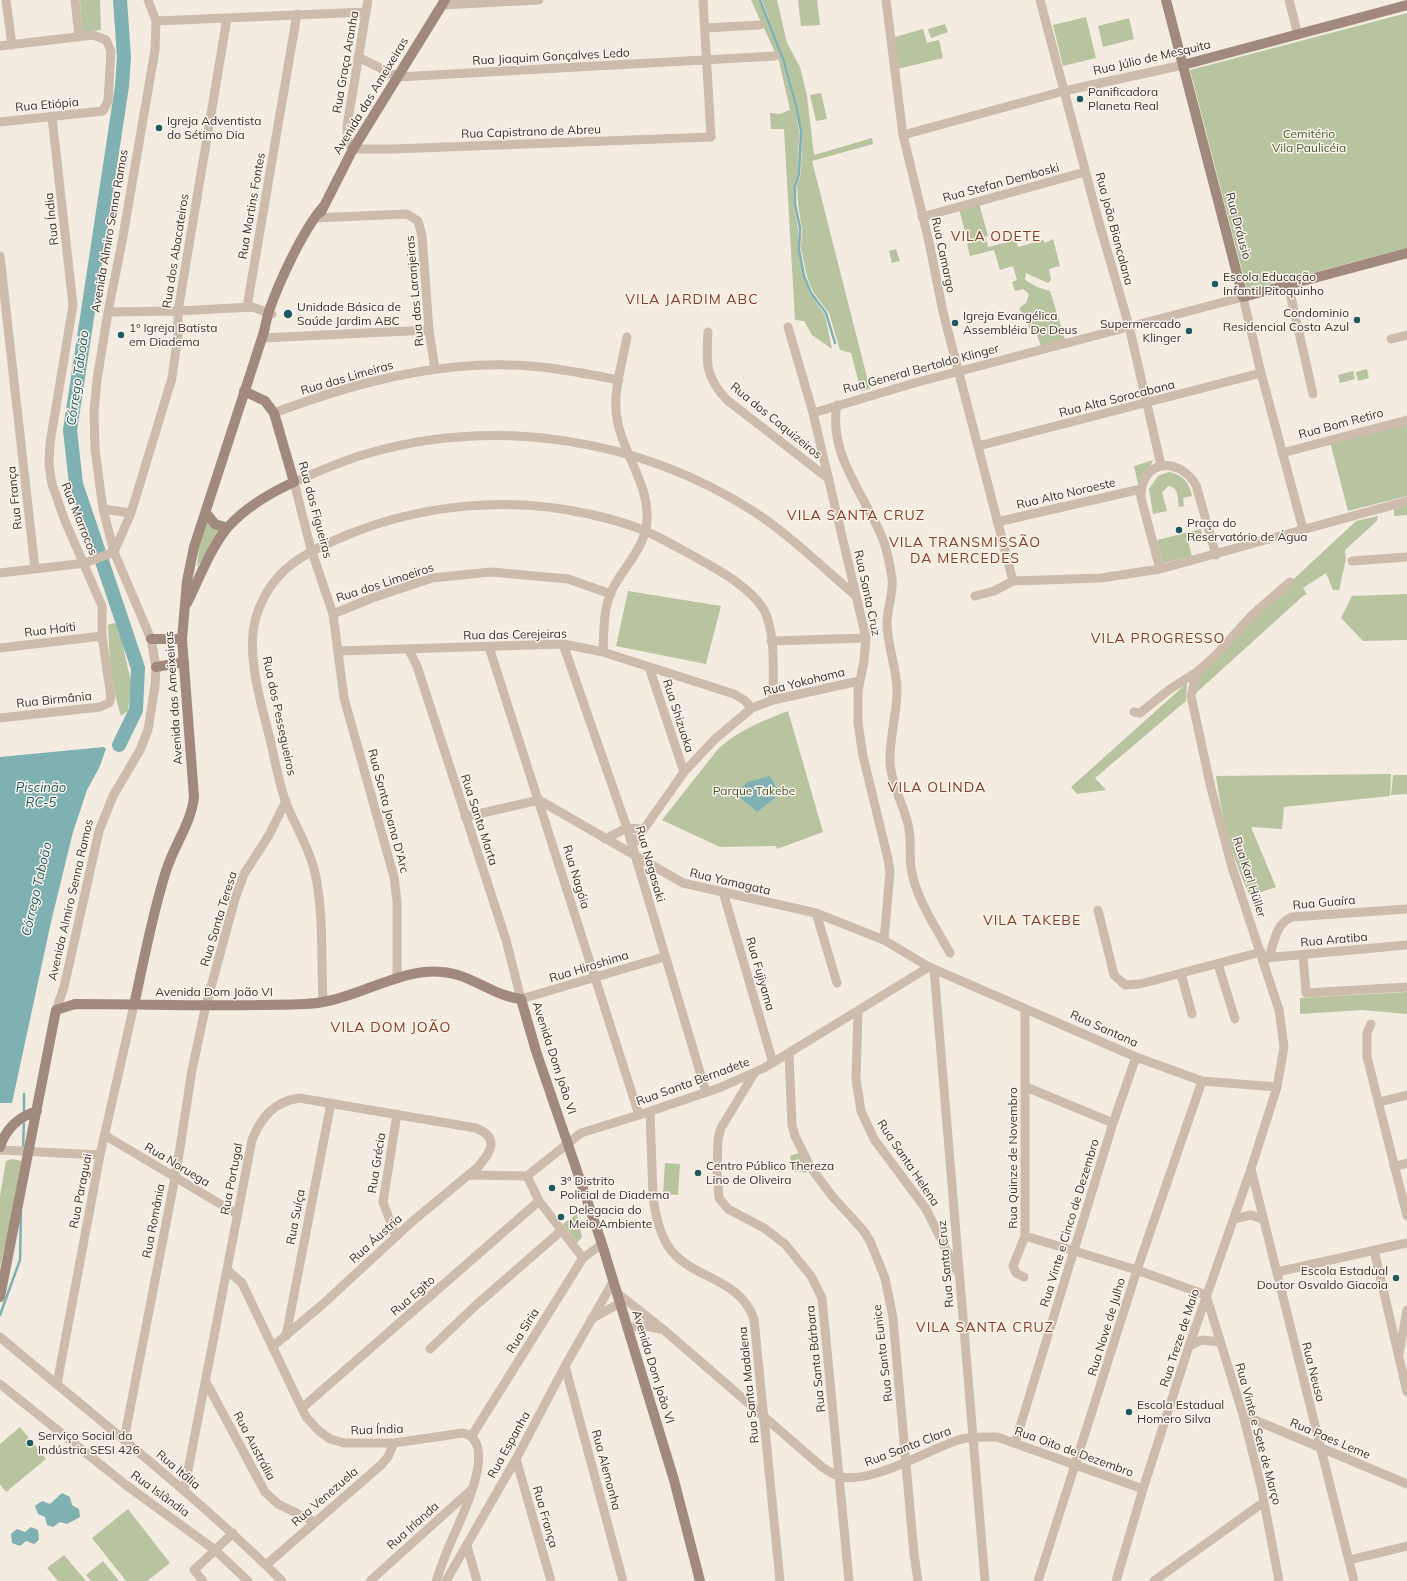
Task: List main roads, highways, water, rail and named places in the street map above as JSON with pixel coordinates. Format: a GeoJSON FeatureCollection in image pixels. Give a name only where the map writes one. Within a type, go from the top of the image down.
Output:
{"type":"FeatureCollection","features":[{"type":"Feature","properties":{"kind":"water","name":"Piscinão RC-5"},"geometry":{"type":"Polygon","coordinates":[[[104,747],[106,749],[99,768],[87,790],[73,832],[51,922],[12,1103],[0,1103],[0,757],[104,747]]]}},
{"type":"Feature","properties":{"kind":"water"},"geometry":{"type":"Polygon","coordinates":[[[770,776],[780,794],[757,812],[736,794],[747,782],[770,776]]]}},
{"type":"Feature","properties":{"kind":"water"},"geometry":{"type":"Polygon","coordinates":[[[62,1493],[70,1497],[72,1505],[79,1509],[80,1517],[67,1524],[60,1522],[53,1527],[47,1525],[45,1517],[38,1514],[35,1506],[42,1501],[50,1504],[62,1493]]]}},
{"type":"Feature","properties":{"kind":"water"},"geometry":{"type":"Polygon","coordinates":[[[31,1527],[38,1530],[39,1540],[34,1544],[26,1541],[20,1546],[12,1543],[11,1534],[17,1529],[25,1532],[31,1527]]]}},
{"type":"Feature","properties":{"kind":"waterway","name":"Córrego Taboão"},"geometry":{"type":"LineString","coordinates":[[119,745],[136,710],[138,668],[76,484],[70,430],[122,86],[124,57],[120,0]]}},
{"type":"Feature","properties":{"kind":"waterway"},"geometry":{"type":"LineString","coordinates":[[760,0],[784,62],[801,131],[799,174],[795,186],[795,204],[800,228],[799,250],[804,276],[811,293],[826,313],[835,343]]}},
{"type":"Feature","properties":{"kind":"waterway","name":"Córrego Taboão"},"geometry":{"type":"LineString","coordinates":[[24,1094],[24,1115]]}},
{"type":"Feature","properties":{"kind":"waterway","name":"Córrego Taboão"},"geometry":{"type":"LineString","coordinates":[[23,1149],[24,1120]]}},
{"type":"Feature","properties":{"kind":"waterway","name":"Córrego Taboão"},"geometry":{"type":"LineString","coordinates":[[0,1315],[20,1260],[21,1212]]}},
{"type":"Feature","properties":{"kind":"place","name":"Panificadora Planeta Real"},"geometry":{"type":"Point","coordinates":[1080,99]}},
{"type":"Feature","properties":{"kind":"place","name":"Igreja Adventista do Sétimo Dia"},"geometry":{"type":"Point","coordinates":[159,128]}},
{"type":"Feature","properties":{"kind":"place","name":"Escola Educação Infantil Pitoquinho"},"geometry":{"type":"Point","coordinates":[1215,284]}},
{"type":"Feature","properties":{"kind":"place","name":"Unidade Básica de Saúde Jardim ABC"},"geometry":{"type":"Point","coordinates":[288,314]}},
{"type":"Feature","properties":{"kind":"place","name":"Condominio Residencial Costa Azul"},"geometry":{"type":"Point","coordinates":[1357,320]}},
{"type":"Feature","properties":{"kind":"place","name":"Igreja Evangélica Assembléia De Deus"},"geometry":{"type":"Point","coordinates":[955,323]}},
{"type":"Feature","properties":{"kind":"place","name":"Supermercado Klinger"},"geometry":{"type":"Point","coordinates":[1189,331]}},
{"type":"Feature","properties":{"kind":"place","name":"1º Igreja Batista em Diadema"},"geometry":{"type":"Point","coordinates":[121,335]}},
{"type":"Feature","properties":{"kind":"place","name":"Praça do Reservatório de Água"},"geometry":{"type":"Point","coordinates":[1179,530]}},
{"type":"Feature","properties":{"kind":"place","name":"Centro Público Thereza Lino de Oliveira"},"geometry":{"type":"Point","coordinates":[698,1173]}},
{"type":"Feature","properties":{"kind":"place","name":"3º Distrito Policial de Diadema"},"geometry":{"type":"Point","coordinates":[552,1188]}},
{"type":"Feature","properties":{"kind":"place","name":"Delegacia do Meio Ambiente"},"geometry":{"type":"Point","coordinates":[561,1217]}},
{"type":"Feature","properties":{"kind":"place","name":"Escola Estadual Doutor Osvaldo Giacoia"},"geometry":{"type":"Point","coordinates":[1396,1278]}},
{"type":"Feature","properties":{"kind":"place","name":"Escola Estadual Homero Silva"},"geometry":{"type":"Point","coordinates":[1129,1412]}},
{"type":"Feature","properties":{"kind":"place","name":"Serviço Social da Indústria SESI 426"},"geometry":{"type":"Point","coordinates":[30,1443]}},
{"type":"Feature","properties":{"kind":"district","name":"VILA ODETE"},"geometry":{"type":"Point","coordinates":[996,237]}},
{"type":"Feature","properties":{"kind":"district","name":"VILA JARDIM ABC"},"geometry":{"type":"Point","coordinates":[692,300]}},
{"type":"Feature","properties":{"kind":"district","name":"VILA SANTA CRUZ"},"geometry":{"type":"Point","coordinates":[856,516]}},
{"type":"Feature","properties":{"kind":"district","name":"VILA TRANSMISSÃO DA MERCEDES"},"geometry":{"type":"Point","coordinates":[965,552]}},
{"type":"Feature","properties":{"kind":"district","name":"VILA PROGRESSO"},"geometry":{"type":"Point","coordinates":[1158,639]}},
{"type":"Feature","properties":{"kind":"district","name":"VILA OLINDA"},"geometry":{"type":"Point","coordinates":[937,788]}},
{"type":"Feature","properties":{"kind":"district","name":"VILA TAKEBE"},"geometry":{"type":"Point","coordinates":[1032,921]}},
{"type":"Feature","properties":{"kind":"district","name":"VILA DOM JOÃO"},"geometry":{"type":"Point","coordinates":[391,1028]}},
{"type":"Feature","properties":{"kind":"district","name":"VILA SANTA CRUZ"},"geometry":{"type":"Point","coordinates":[985,1328]}},
{"type":"Feature","properties":{"kind":"park label","name":"Cemitério Vila Paulicéia"},"geometry":{"type":"Point","coordinates":[1309,141]}},
{"type":"Feature","properties":{"kind":"park label","name":"Parque Takebe"},"geometry":{"type":"Point","coordinates":[754,791]}}]}
